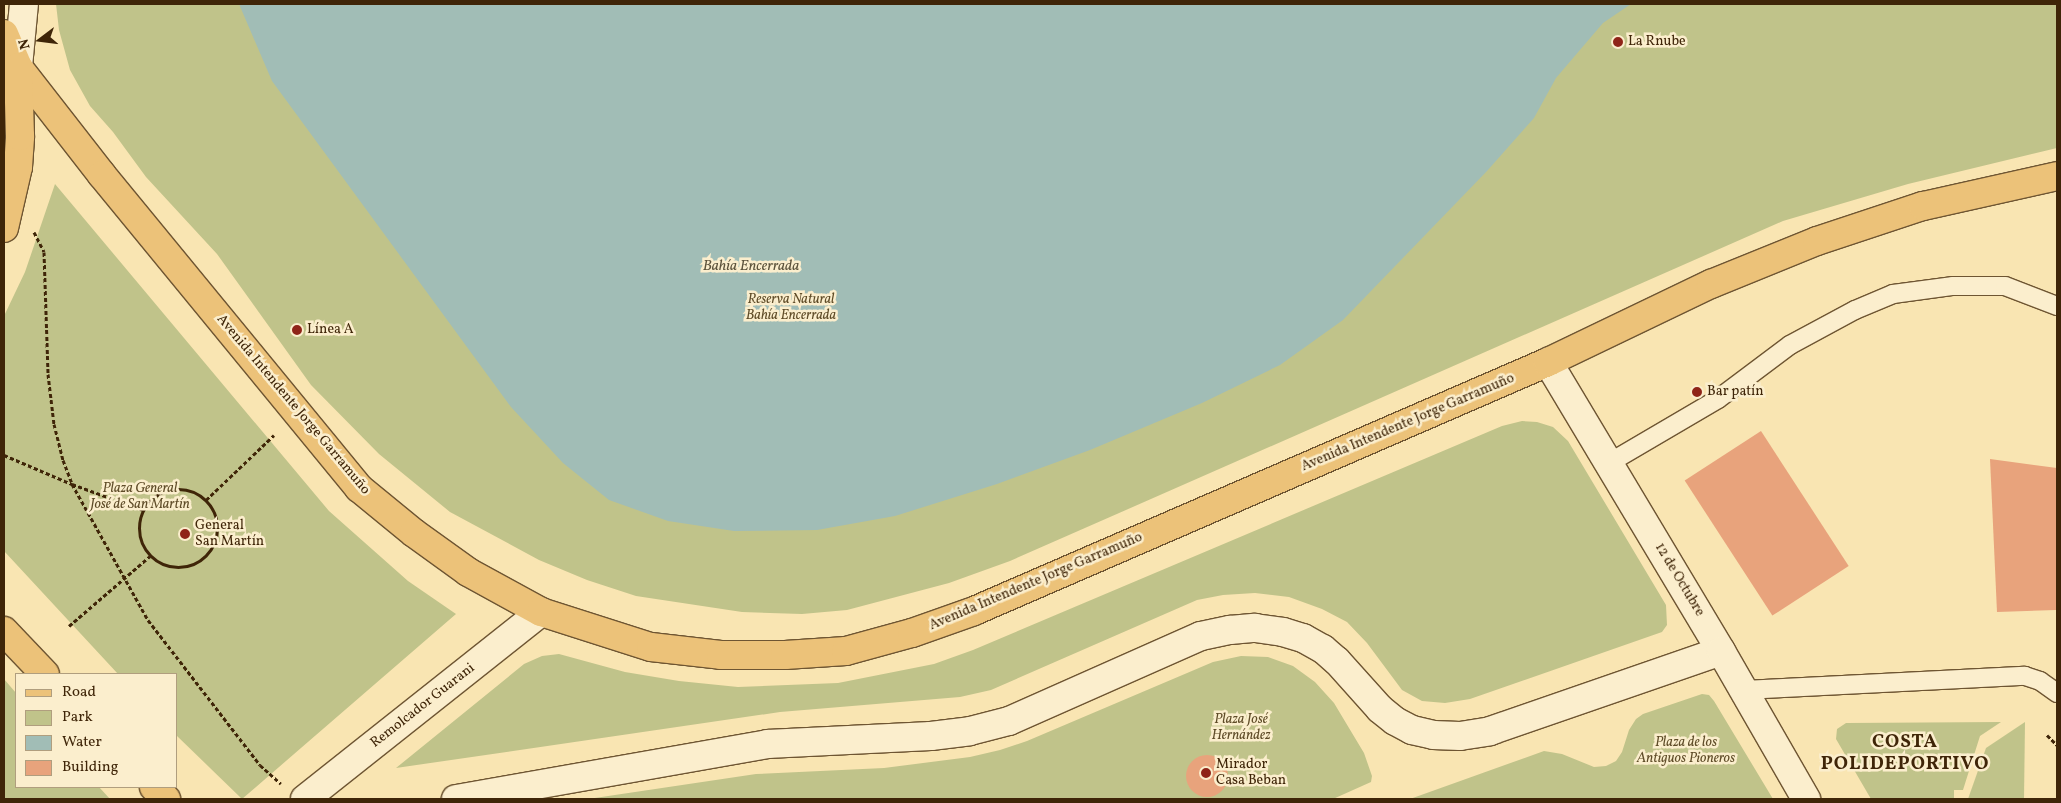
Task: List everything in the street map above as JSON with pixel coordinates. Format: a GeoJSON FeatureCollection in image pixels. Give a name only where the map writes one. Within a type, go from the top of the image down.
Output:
{"type":"FeatureCollection","features":[{"type":"Feature","properties":{"kind":"main road","name":"Avenida Intendente Jorge Garramuño"},"geometry":{"type":"LineString","coordinates":[[4,34],[18,67],[102,175],[360,488],[414,533],[468,572],[541,612],[651,647],[721,655],[785,655],[846,651],[912,633],[974,611],[1548,362],[1711,284],[1817,240],[1923,206],[2057,176]]}},
{"type":"Feature","properties":{"kind":"main road"},"geometry":{"type":"LineString","coordinates":[[12,223],[20,136],[18,67]]}},
{"type":"Feature","properties":{"kind":"main road"},"geometry":{"type":"LineString","coordinates":[[4,631],[44,673]]}},
{"type":"Feature","properties":{"kind":"main road"},"geometry":{"type":"LineString","coordinates":[[155,788],[166,799]]}},
{"type":"Feature","properties":{"kind":"street"},"geometry":{"type":"LineString","coordinates":[[18,67],[24,4]]}},
{"type":"Feature","properties":{"kind":"street","name":"12 de Octubre"},"geometry":{"type":"LineString","coordinates":[[1548,362],[1721,651],[1806,799]]}},
{"type":"Feature","properties":{"kind":"street","name":"Remolcador Guarani"},"geometry":{"type":"LineString","coordinates":[[295,794],[541,612]]}},
{"type":"Feature","properties":{"kind":"street"},"geometry":{"type":"LineString","coordinates":[[456,799],[768,744],[931,736],[970,731],[1009,721],[1200,636],[1230,630],[1255,628],[1283,632],[1303,638],[1323,649],[1337,661],[1380,709],[1395,721],[1412,730],[1433,735],[1460,736],[1490,730],[1721,651]]}},
{"type":"Feature","properties":{"kind":"lane"},"geometry":{"type":"LineString","coordinates":[[1609,463],[1718,399],[1790,345],[1854,310],[1893,294],[1953,286],[2005,286],[2057,306]]}},
{"type":"Feature","properties":{"kind":"lane"},"geometry":{"type":"LineString","coordinates":[[1744,690],[2025,676],[2040,681],[2057,693]]}},
{"type":"Feature","properties":{"kind":"path"},"geometry":{"type":"LineString","coordinates":[[12,223],[44,252],[48,374],[54,424],[63,460],[72,484],[123,579],[148,620],[260,765],[295,794]]}},
{"type":"Feature","properties":{"kind":"path"},"geometry":{"type":"LineString","coordinates":[[206,500],[274,435]]}},
{"type":"Feature","properties":{"kind":"path"},"geometry":{"type":"LineString","coordinates":[[4,455],[72,484],[143,510]]}},
{"type":"Feature","properties":{"kind":"path"},"geometry":{"type":"LineString","coordinates":[[184,489],[206,500],[213,510],[217,535],[213,547],[206,557],[196,564],[184,568],[160,564],[150,556],[139,534],[139,522],[143,510],[150,501],[160,493],[184,489]]}},
{"type":"Feature","properties":{"kind":"path"},"geometry":{"type":"LineString","coordinates":[[69,626],[150,556]]}},
{"type":"Feature","properties":{"kind":"path"},"geometry":{"type":"LineString","coordinates":[[2047,735],[2057,745]]}},
{"type":"Feature","properties":{"kind":"green space","name":"Bahía Encerrada"},"geometry":{"type":"Polygon","coordinates":[[[56,4],[2057,4],[2057,148],[1908,184],[1783,221],[1010,561],[949,583],[847,610],[802,614],[742,612],[636,596],[587,580],[539,560],[450,512],[379,454],[311,385],[217,254],[146,177],[113,132],[90,106],[70,70],[59,30],[56,4]]]}},
{"type":"Feature","properties":{"kind":"green space","name":"Plaza General José de San Martín"},"geometry":{"type":"Polygon","coordinates":[[[55,184],[329,511],[408,581],[456,614],[242,799],[178,737],[178,673],[117,673],[4,551],[4,316],[25,272],[55,184]]]}},
{"type":"Feature","properties":{"kind":"green space"},"geometry":{"type":"Polygon","coordinates":[[[1522,421],[1537,422],[1553,427],[1568,441],[1666,605],[1667,625],[1662,632],[1470,699],[1445,703],[1422,701],[1402,690],[1367,643],[1347,622],[1322,609],[1289,597],[1255,593],[1223,595],[1197,600],[991,690],[960,697],[780,712],[396,768],[524,664],[542,656],[559,654],[625,672],[679,681],[738,687],[838,683],[934,664],[973,650],[1502,426],[1522,421]]]}},
{"type":"Feature","properties":{"kind":"green space","name":"Plaza José Hernández"},"geometry":{"type":"Polygon","coordinates":[[[1241,656],[1268,657],[1293,666],[1315,682],[1334,703],[1364,753],[1372,776],[1371,782],[1333,799],[588,799],[756,774],[884,768],[970,757],[1027,741],[1213,662],[1241,656]]]}},
{"type":"Feature","properties":{"kind":"green space"},"geometry":{"type":"Polygon","coordinates":[[[4,679],[15,692],[15,788],[100,788],[110,799],[4,799],[4,679]]]}},
{"type":"Feature","properties":{"kind":"green space","name":"Plaza de los Antiguos Pioneros"},"geometry":{"type":"Polygon","coordinates":[[[1702,694],[1709,695],[1714,701],[1773,799],[1410,799],[1544,751],[1562,754],[1594,767],[1606,766],[1616,761],[1622,752],[1629,730],[1636,719],[1643,714],[1702,694]]]}},
{"type":"Feature","properties":{"kind":"green space"},"geometry":{"type":"Polygon","coordinates":[[[2001,722],[1980,736],[1963,790],[1954,790],[1954,799],[1871,799],[1836,739],[1837,729],[1846,723],[2001,722]]]}},
{"type":"Feature","properties":{"kind":"green space"},"geometry":{"type":"Polygon","coordinates":[[[2025,722],[2024,799],[1968,799],[1986,748],[2025,722]]]}},
{"type":"Feature","properties":{"kind":"water","name":"Bahía Encerrada"},"geometry":{"type":"Polygon","coordinates":[[[239,4],[1631,4],[1603,23],[1556,78],[1534,118],[1487,171],[1343,320],[1280,365],[1202,403],[1090,450],[997,484],[895,516],[817,530],[734,531],[668,521],[609,500],[563,463],[511,407],[272,81],[239,4]]]}},
{"type":"Feature","properties":{"kind":"building"},"geometry":{"type":"Polygon","coordinates":[[[1761,431],[1849,566],[1772,616],[1685,481],[1761,431]]]}},
{"type":"Feature","properties":{"kind":"building"},"geometry":{"type":"Polygon","coordinates":[[[1990,459],[2057,468],[2056,610],[1997,612],[1990,459]]]}},
{"type":"Feature","properties":{"kind":"building","name":"Mirador Casa Beban"},"geometry":{"type":"Polygon","coordinates":[[[1211,755],[1219,758],[1225,764],[1228,776],[1225,788],[1219,794],[1203,797],[1195,794],[1189,788],[1186,772],[1189,764],[1195,758],[1211,755]]]}},
{"type":"Feature","properties":{"kind":"place","name":"La Rnube"},"geometry":{"type":"Point","coordinates":[1618,42]}},
{"type":"Feature","properties":{"kind":"place","name":"Línea A"},"geometry":{"type":"Point","coordinates":[297,330]}},
{"type":"Feature","properties":{"kind":"place","name":"Bar patín"},"geometry":{"type":"Point","coordinates":[1697,392]}},
{"type":"Feature","properties":{"kind":"place","name":"General San Martín"},"geometry":{"type":"Point","coordinates":[185,534]}},
{"type":"Feature","properties":{"kind":"place","name":"Mirador Casa Beban"},"geometry":{"type":"Point","coordinates":[1206,773]}},
{"type":"Feature","properties":{"kind":"district","name":"COSTA POLIDEPORTIVO"},"geometry":{"type":"Point","coordinates":[1905,754]}},
{"type":"Feature","properties":{"kind":"park label","name":"Reserva Natural Bahía Encerrada"},"geometry":{"type":"Point","coordinates":[791,308]}}]}
